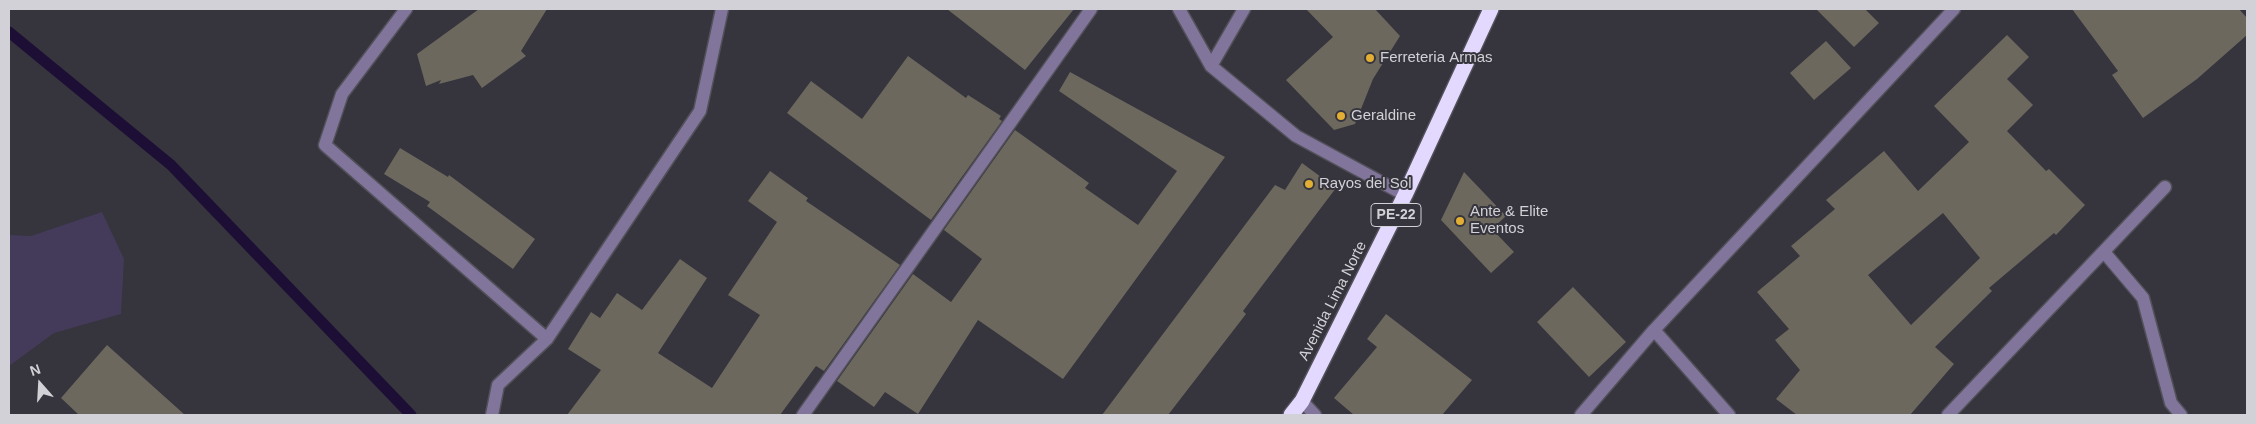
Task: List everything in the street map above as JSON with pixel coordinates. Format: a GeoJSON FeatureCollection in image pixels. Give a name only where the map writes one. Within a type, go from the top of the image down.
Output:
{"type":"FeatureCollection","features":[{"type":"Feature","properties":{"kind":"highway","name":"Avenida Lima Norte"},"geometry":{"type":"LineString","coordinates":[[1291,415],[1302,401],[1405,196],[1490,9]]}},
{"type":"Feature","properties":{"kind":"street"},"geometry":{"type":"LineString","coordinates":[[406,9],[342,94],[324,145],[548,338]]}},
{"type":"Feature","properties":{"kind":"street"},"geometry":{"type":"LineString","coordinates":[[492,415],[498,385],[548,338],[700,111],[722,9]]}},
{"type":"Feature","properties":{"kind":"street"},"geometry":{"type":"LineString","coordinates":[[803,415],[1091,9]]}},
{"type":"Feature","properties":{"kind":"street"},"geometry":{"type":"LineString","coordinates":[[1179,9],[1211,66],[1296,136],[1405,196]]}},
{"type":"Feature","properties":{"kind":"street"},"geometry":{"type":"LineString","coordinates":[[1211,66],[1244,9]]}},
{"type":"Feature","properties":{"kind":"street"},"geometry":{"type":"LineString","coordinates":[[1581,415],[1654,330],[1954,9]]}},
{"type":"Feature","properties":{"kind":"street"},"geometry":{"type":"LineString","coordinates":[[1948,415],[2165,187]]}},
{"type":"Feature","properties":{"kind":"street"},"geometry":{"type":"LineString","coordinates":[[2104,252],[2143,298],[2152,323],[2160,368],[2171,403],[2181,415]]}},
{"type":"Feature","properties":{"kind":"street"},"geometry":{"type":"LineString","coordinates":[[1654,330],[1729,415]]}},
{"type":"Feature","properties":{"kind":"street"},"geometry":{"type":"LineString","coordinates":[[1302,401],[1314,415]]}},
{"type":"Feature","properties":{"kind":"shaded area"},"geometry":{"type":"Polygon","coordinates":[[[102,212],[124,259],[121,314],[54,333],[9,366],[9,235],[31,236],[102,212]]]}},
{"type":"Feature","properties":{"kind":"building"},"geometry":{"type":"Polygon","coordinates":[[[479,9],[547,9],[521,51],[526,56],[482,88],[473,75],[439,84],[441,80],[426,86],[417,54],[479,9]]]}},
{"type":"Feature","properties":{"kind":"building"},"geometry":{"type":"Polygon","coordinates":[[[947,9],[1074,9],[1025,70],[947,9]]]}},
{"type":"Feature","properties":{"kind":"building"},"geometry":{"type":"Polygon","coordinates":[[[1306,9],[1375,9],[1400,36],[1373,79],[1355,124],[1334,130],[1286,80],[1333,37],[1306,9]]]}},
{"type":"Feature","properties":{"kind":"building"},"geometry":{"type":"Polygon","coordinates":[[[1816,9],[1865,9],[1879,23],[1854,47],[1816,9]]]}},
{"type":"Feature","properties":{"kind":"building"},"geometry":{"type":"Polygon","coordinates":[[[2072,9],[2239,9],[2247,18],[2247,35],[2197,79],[2143,118],[2112,75],[2118,71],[2072,9]]]}},
{"type":"Feature","properties":{"kind":"building"},"geometry":{"type":"Polygon","coordinates":[[[2007,35],[2029,57],[2007,79],[2033,105],[2007,131],[2046,171],[2049,169],[2085,205],[2056,235],[2054,233],[1989,288],[1992,291],[1935,347],[1954,364],[1910,415],[1797,415],[1776,399],[1800,370],[1775,340],[1789,329],[1757,292],[1800,256],[1791,246],[1835,209],[1826,200],[1884,151],[1918,191],[1969,142],[1934,106],[2007,35]],[[1943,213],[1868,275],[1911,325],[1980,258],[1943,213]]]}},
{"type":"Feature","properties":{"kind":"building"},"geometry":{"type":"Polygon","coordinates":[[[1826,41],[1851,68],[1814,100],[1790,73],[1826,41]]]}},
{"type":"Feature","properties":{"kind":"building"},"geometry":{"type":"Polygon","coordinates":[[[908,56],[966,98],[968,95],[1001,116],[999,119],[1002,121],[931,220],[787,113],[811,81],[862,119],[908,56]]]}},
{"type":"Feature","properties":{"kind":"building"},"geometry":{"type":"Polygon","coordinates":[[[1070,72],[1225,157],[1063,379],[978,320],[918,414],[885,392],[874,407],[837,381],[913,274],[951,302],[982,259],[944,230],[1015,130],[1089,183],[1085,188],[1138,225],[1177,171],[1059,91],[1070,72]]]}},
{"type":"Feature","properties":{"kind":"building"},"geometry":{"type":"Polygon","coordinates":[[[400,148],[448,177],[449,175],[535,239],[513,269],[427,206],[430,202],[384,174],[400,148]]]}},
{"type":"Feature","properties":{"kind":"building"},"geometry":{"type":"Polygon","coordinates":[[[1302,163],[1336,188],[1243,311],[1246,314],[1168,415],[1102,415],[1275,185],[1285,190],[1302,163]]]}},
{"type":"Feature","properties":{"kind":"building"},"geometry":{"type":"Polygon","coordinates":[[[770,171],[808,198],[806,201],[900,265],[824,371],[816,366],[780,415],[567,415],[601,370],[568,349],[591,312],[600,318],[617,293],[642,310],[680,259],[707,278],[658,353],[712,388],[760,315],[728,295],[777,222],[748,201],[770,171]]]}},
{"type":"Feature","properties":{"kind":"building"},"geometry":{"type":"Polygon","coordinates":[[[1464,172],[1506,216],[1492,229],[1514,252],[1491,273],[1441,220],[1464,172]]]}},
{"type":"Feature","properties":{"kind":"building"},"geometry":{"type":"Polygon","coordinates":[[[1573,287],[1626,342],[1589,377],[1537,322],[1573,287]]]}},
{"type":"Feature","properties":{"kind":"building"},"geometry":{"type":"Polygon","coordinates":[[[1386,314],[1472,380],[1442,415],[1354,415],[1334,398],[1377,347],[1367,339],[1386,314]]]}},
{"type":"Feature","properties":{"kind":"building"},"geometry":{"type":"Polygon","coordinates":[[[107,345],[185,415],[79,415],[61,398],[107,345]]]}},
{"type":"Feature","properties":{"kind":"waterway"},"geometry":{"type":"LineString","coordinates":[[9,32],[171,165],[411,415]]}},
{"type":"Feature","properties":{"kind":"place","name":"Ferreteria Armas"},"geometry":{"type":"Point","coordinates":[1370,58]}},
{"type":"Feature","properties":{"kind":"place","name":"Geraldine"},"geometry":{"type":"Point","coordinates":[1341,116]}},
{"type":"Feature","properties":{"kind":"place","name":"Rayos del Sol"},"geometry":{"type":"Point","coordinates":[1309,184]}},
{"type":"Feature","properties":{"kind":"place","name":"Ante & Elite Eventos"},"geometry":{"type":"Point","coordinates":[1460,221]}}]}
